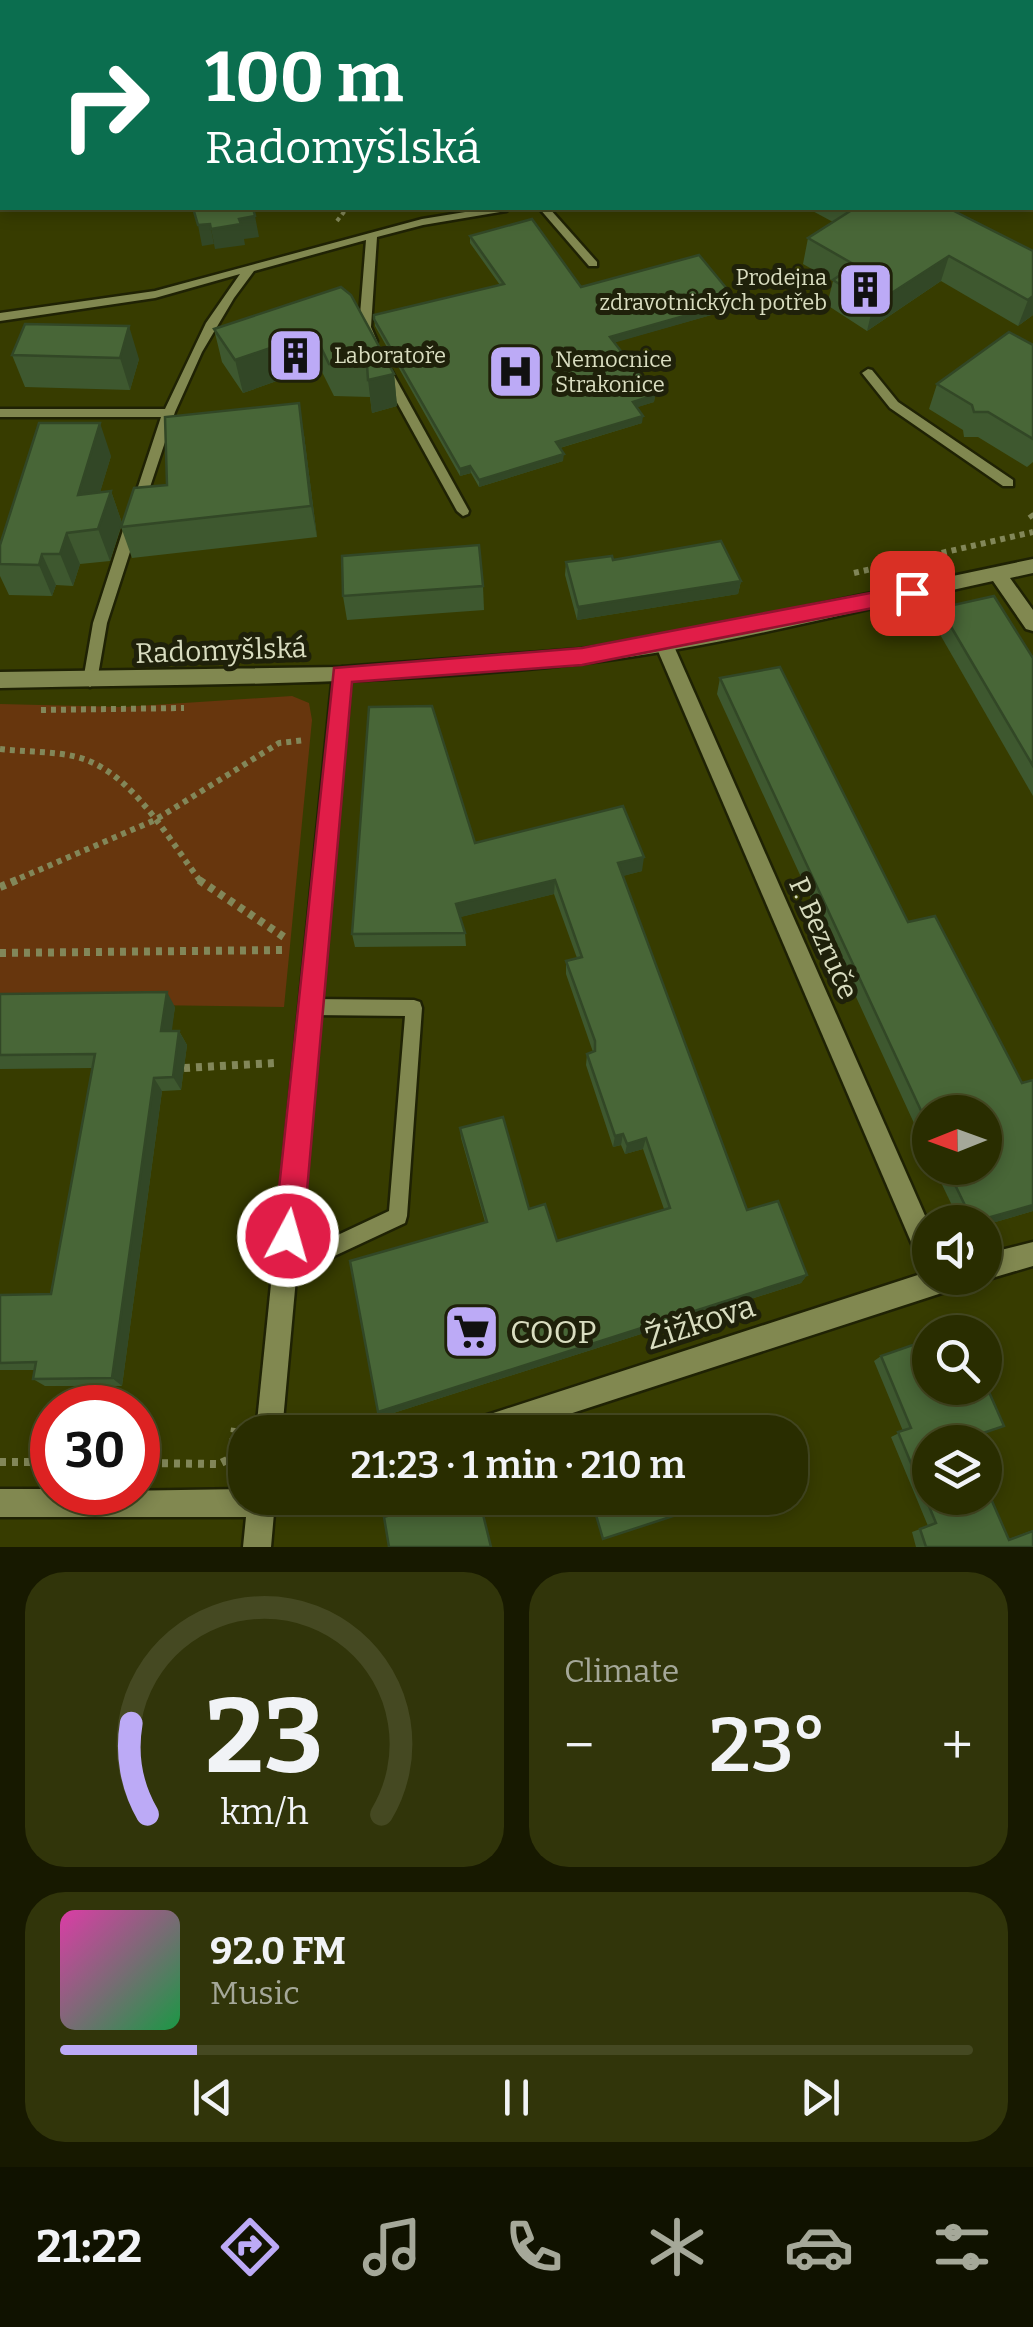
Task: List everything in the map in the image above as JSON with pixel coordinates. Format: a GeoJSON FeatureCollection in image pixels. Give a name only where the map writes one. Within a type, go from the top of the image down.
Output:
{"type":"FeatureCollection","features":[{"type":"Feature","properties":{"kind":"street","name":"Radomyšlská"},"geometry":{"type":"LineString","coordinates":[[0,680],[342,674],[500,664],[664,644],[1033,566]]}},
{"type":"Feature","properties":{"kind":"street"},"geometry":{"type":"LineString","coordinates":[[1000,576],[1033,624]]}},
{"type":"Feature","properties":{"kind":"street","name":"P. Bezruče"},"geometry":{"type":"LineString","coordinates":[[664,644],[912,1211]]}},
{"type":"Feature","properties":{"kind":"street"},"geometry":{"type":"LineString","coordinates":[[271,1415],[342,674]]}},
{"type":"Feature","properties":{"kind":"street"},"geometry":{"type":"LineString","coordinates":[[1002,1262],[1033,1254]]}},
{"type":"Feature","properties":{"kind":"street","name":"Žižkova"},"geometry":{"type":"LineString","coordinates":[[525,1415],[912,1282]]}},
{"type":"Feature","properties":{"kind":"street"},"geometry":{"type":"LineString","coordinates":[[0,1503],[228,1500]]}},
{"type":"Feature","properties":{"kind":"street"},"geometry":{"type":"LineString","coordinates":[[257,1547],[264,1515]]}},
{"type":"Feature","properties":{"kind":"lane"},"geometry":{"type":"LineString","coordinates":[[412,210],[422,222]]}},
{"type":"Feature","properties":{"kind":"lane"},"geometry":{"type":"LineString","coordinates":[[0,317],[155,294],[422,222],[494,210]]}},
{"type":"Feature","properties":{"kind":"lane"},"geometry":{"type":"LineString","coordinates":[[546,210],[593,264]]}},
{"type":"Feature","properties":{"kind":"lane"},"geometry":{"type":"LineString","coordinates":[[372,236],[365,327],[463,511]]}},
{"type":"Feature","properties":{"kind":"lane"},"geometry":{"type":"LineString","coordinates":[[90,681],[100,623],[170,413],[224,299],[248,270]]}},
{"type":"Feature","properties":{"kind":"lane"},"geometry":{"type":"LineString","coordinates":[[868,373],[894,405],[1008,483]]}},
{"type":"Feature","properties":{"kind":"lane"},"geometry":{"type":"LineString","coordinates":[[0,413],[170,413]]}},
{"type":"Feature","properties":{"kind":"lane"},"geometry":{"type":"LineString","coordinates":[[285,1270],[398,1216],[414,1008],[312,1006]]}},
{"type":"Feature","properties":{"kind":"path"},"geometry":{"type":"LineString","coordinates":[[843,576],[1033,532]]}},
{"type":"Feature","properties":{"kind":"path"},"geometry":{"type":"LineString","coordinates":[[30,710],[136,712],[194,707]]}},
{"type":"Feature","properties":{"kind":"path"},"geometry":{"type":"LineString","coordinates":[[0,887],[155,820],[279,743],[307,735],[304,760]]}},
{"type":"Feature","properties":{"kind":"path"},"geometry":{"type":"LineString","coordinates":[[0,750],[78,757],[110,772],[155,820],[202,884],[284,937]]}},
{"type":"Feature","properties":{"kind":"path"},"geometry":{"type":"LineString","coordinates":[[281,968],[286,917]]}},
{"type":"Feature","properties":{"kind":"path"},"geometry":{"type":"LineString","coordinates":[[0,953],[283,950]]}},
{"type":"Feature","properties":{"kind":"path"},"geometry":{"type":"LineString","coordinates":[[269,1082],[273,1044]]}},
{"type":"Feature","properties":{"kind":"path"},"geometry":{"type":"LineString","coordinates":[[184,1068],[306,1063]]}},
{"type":"Feature","properties":{"kind":"path"},"geometry":{"type":"LineString","coordinates":[[160,1463],[220,1464],[231,1458],[237,1408]]}},
{"type":"Feature","properties":{"kind":"path"},"geometry":{"type":"LineString","coordinates":[[0,1462],[30,1462]]}},
{"type":"Feature","properties":{"kind":"shaded area"},"geometry":{"type":"Polygon","coordinates":[[[292,696],[309,703],[312,720],[284,1007],[0,1003],[0,704],[123,707],[292,696]]]}},
{"type":"Feature","properties":{"kind":"building"},"geometry":{"type":"Polygon","coordinates":[[[194,210],[254,210],[255,216],[239,219],[241,224],[211,229],[210,224],[198,225],[194,210]]]}},
{"type":"Feature","properties":{"kind":"building"},"geometry":{"type":"Polygon","coordinates":[[[852,210],[952,210],[1033,251],[1033,296],[1028,300],[949,256],[873,305],[833,280],[855,265],[808,238],[852,210]]]}},
{"type":"Feature","properties":{"kind":"building"},"geometry":{"type":"Polygon","coordinates":[[[532,219],[581,287],[699,255],[737,301],[610,337],[655,395],[633,402],[643,416],[556,442],[564,454],[479,480],[470,466],[460,469],[374,315],[504,284],[470,236],[532,219]]]}},
{"type":"Feature","properties":{"kind":"building"},"geometry":{"type":"Polygon","coordinates":[[[341,287],[351,295],[394,374],[368,380],[367,365],[329,364],[314,333],[235,360],[214,329],[341,287]]]}},
{"type":"Feature","properties":{"kind":"building"},"geometry":{"type":"Polygon","coordinates":[[[25,324],[129,326],[120,358],[12,355],[25,324]]]}},
{"type":"Feature","properties":{"kind":"building"},"geometry":{"type":"Polygon","coordinates":[[[1009,332],[1033,345],[1033,439],[988,412],[974,412],[972,405],[937,384],[1009,332]]]}},
{"type":"Feature","properties":{"kind":"building"},"geometry":{"type":"Polygon","coordinates":[[[299,403],[311,506],[121,527],[134,488],[167,485],[165,417],[299,403]]]}},
{"type":"Feature","properties":{"kind":"building"},"geometry":{"type":"Polygon","coordinates":[[[39,423],[100,423],[78,495],[111,491],[98,529],[67,533],[60,554],[42,554],[39,565],[0,564],[0,545],[39,423]]]}},
{"type":"Feature","properties":{"kind":"building"},"geometry":{"type":"Polygon","coordinates":[[[721,541],[741,581],[578,607],[566,562],[612,556],[613,560],[721,541]]]}},
{"type":"Feature","properties":{"kind":"building"},"geometry":{"type":"Polygon","coordinates":[[[479,545],[483,586],[343,596],[342,556],[479,545]]]}},
{"type":"Feature","properties":{"kind":"building"},"geometry":{"type":"Polygon","coordinates":[[[994,596],[1033,658],[1033,766],[940,608],[994,596]]]}},
{"type":"Feature","properties":{"kind":"building"},"geometry":{"type":"Polygon","coordinates":[[[780,667],[908,922],[935,916],[1022,1083],[1033,1080],[1033,1205],[1002,1214],[1002,1205],[965,1205],[955,1185],[1002,1185],[1002,1095],[914,1095],[720,678],[780,667]]]}},
{"type":"Feature","properties":{"kind":"building"},"geometry":{"type":"Polygon","coordinates":[[[432,706],[475,843],[623,806],[644,857],[618,863],[747,1210],[778,1201],[807,1275],[378,1412],[350,1261],[487,1222],[460,1128],[503,1117],[529,1209],[545,1204],[557,1241],[670,1208],[646,1138],[627,1144],[623,1134],[615,1136],[587,1054],[595,1051],[595,1041],[566,961],[582,957],[555,880],[456,904],[465,933],[352,934],[369,707],[432,706]]]}},
{"type":"Feature","properties":{"kind":"building"},"geometry":{"type":"Polygon","coordinates":[[[167,992],[161,1031],[179,1031],[173,1077],[154,1078],[112,1378],[33,1379],[36,1362],[0,1363],[0,1295],[51,1294],[95,1054],[0,1055],[0,994],[167,992]]]}},
{"type":"Feature","properties":{"kind":"building"},"geometry":{"type":"Polygon","coordinates":[[[912,1345],[912,1405],[995,1405],[1004,1426],[912,1425],[912,1466],[898,1432],[911,1428],[881,1356],[912,1345]]]}},
{"type":"Feature","properties":{"kind":"building"},"geometry":{"type":"Polygon","coordinates":[[[483,1515],[491,1547],[389,1547],[384,1517],[483,1515]]]}},
{"type":"Feature","properties":{"kind":"building"},"geometry":{"type":"Polygon","coordinates":[[[596,1515],[676,1515],[603,1539],[596,1515]]]}},
{"type":"Feature","properties":{"kind":"building"},"geometry":{"type":"Polygon","coordinates":[[[933,1515],[998,1515],[1009,1540],[1033,1531],[1033,1547],[926,1547],[920,1529],[936,1523],[933,1515]]]}},
{"type":"Feature","properties":{"kind":"place","name":"Prodejna zdravotnických potřeb"},"geometry":{"type":"Point","coordinates":[866,290]}},
{"type":"Feature","properties":{"kind":"place","name":"Laboratoře"},"geometry":{"type":"Point","coordinates":[295,355]}},
{"type":"Feature","properties":{"kind":"place","name":"Nemocnice Strakonice"},"geometry":{"type":"Point","coordinates":[516,372]}},
{"type":"Feature","properties":{"kind":"place","name":"COOP"},"geometry":{"type":"Point","coordinates":[471,1332]}},
{"type":"Feature","properties":{"kind":"route"},"geometry":{"type":"LineString","coordinates":[[288,1236],[342,674],[582,656],[664,644],[912,593]]}}]}
